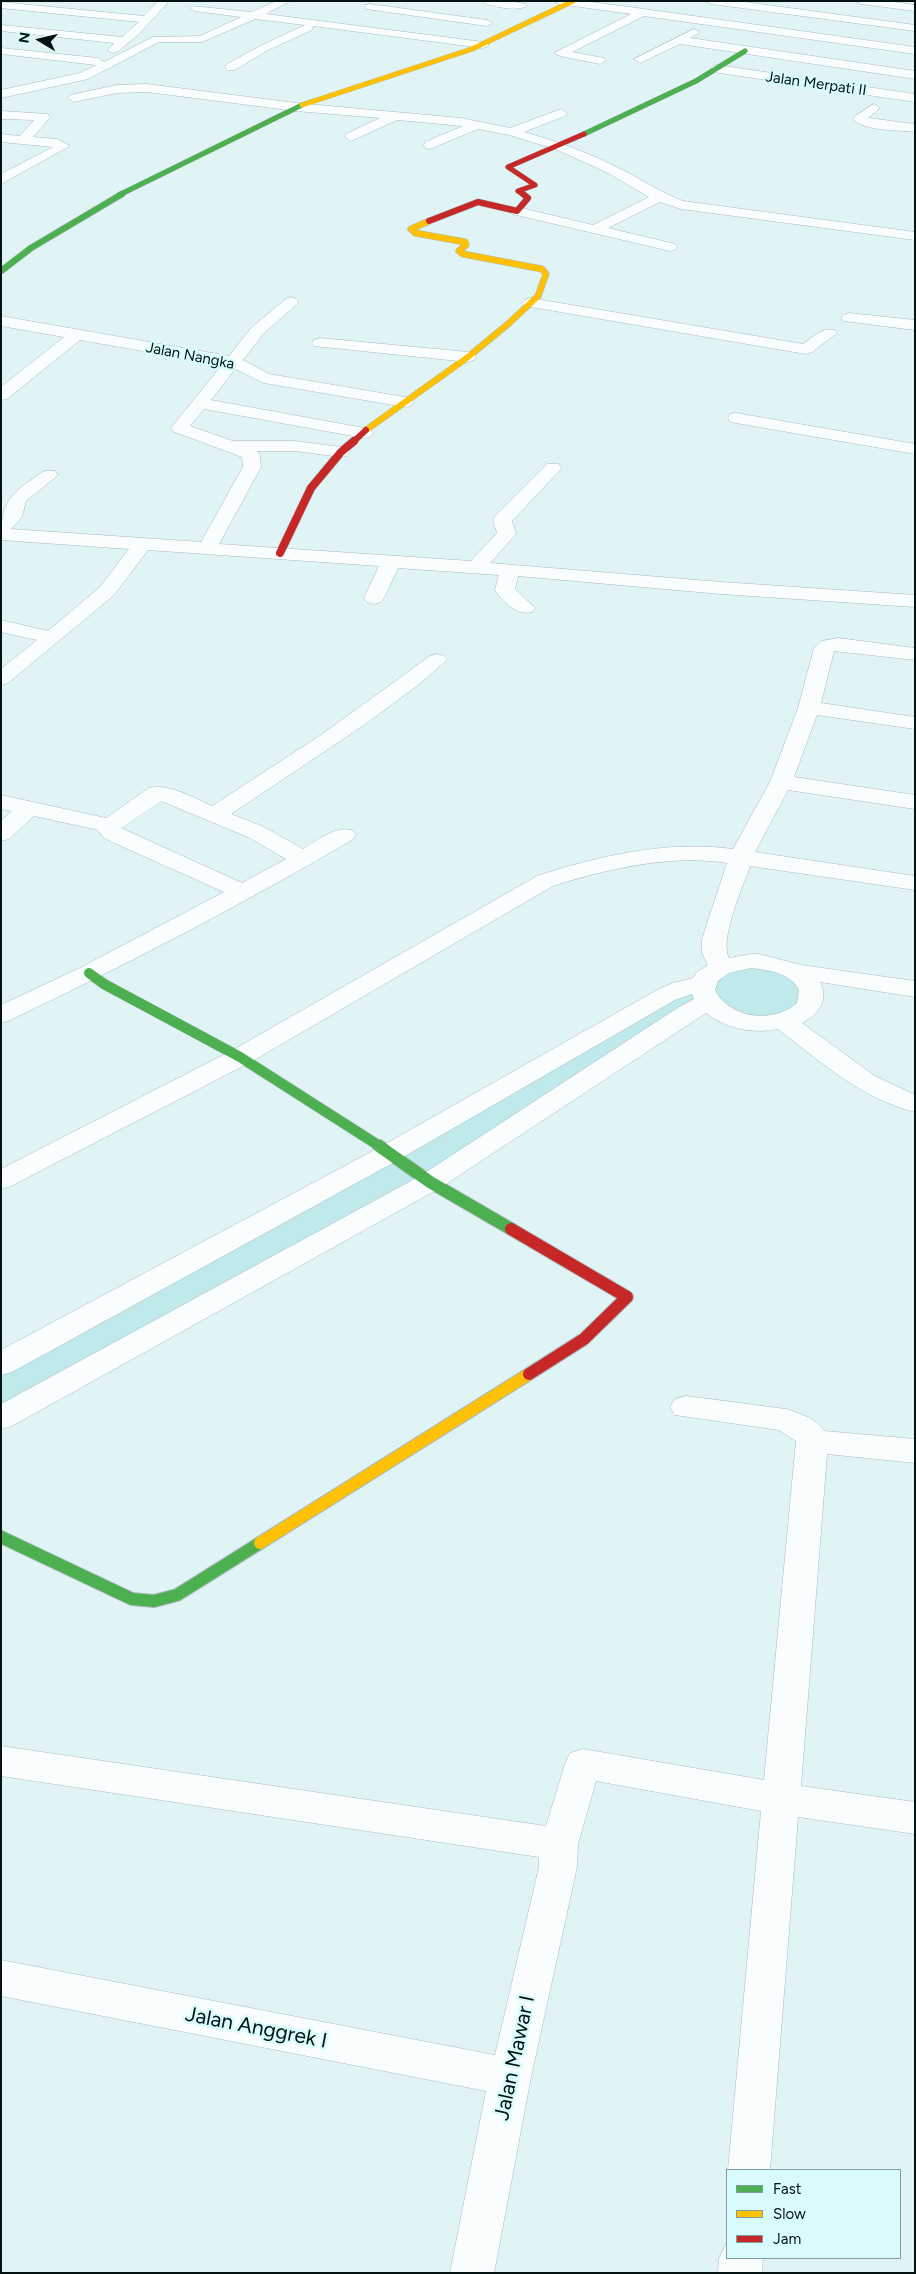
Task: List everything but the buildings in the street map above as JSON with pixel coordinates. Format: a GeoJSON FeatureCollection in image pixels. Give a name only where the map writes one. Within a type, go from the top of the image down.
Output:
{"type":"FeatureCollection","features":[{"type":"Feature","properties":{"kind":"street"},"geometry":{"type":"LineString","coordinates":[[1,87],[70,73],[98,62],[125,41],[164,1]]}},
{"type":"Feature","properties":{"kind":"street"},"geometry":{"type":"LineString","coordinates":[[1,94],[84,76],[157,40],[202,40],[285,1]]}},
{"type":"Feature","properties":{"kind":"street"},"geometry":{"type":"LineString","coordinates":[[320,30],[383,1]]}},
{"type":"Feature","properties":{"kind":"street"},"geometry":{"type":"LineString","coordinates":[[487,1],[521,6]]}},
{"type":"Feature","properties":{"kind":"street"},"geometry":{"type":"LineString","coordinates":[[711,1],[915,28]]}},
{"type":"Feature","properties":{"kind":"street"},"geometry":{"type":"LineString","coordinates":[[1,271],[31,248],[112,199],[296,106],[448,56],[566,2],[915,51]]}},
{"type":"Feature","properties":{"kind":"street"},"geometry":{"type":"LineString","coordinates":[[798,36],[854,4],[915,8]]}},
{"type":"Feature","properties":{"kind":"street"},"geometry":{"type":"LineString","coordinates":[[1,5],[146,19]]}},
{"type":"Feature","properties":{"kind":"street"},"geometry":{"type":"LineString","coordinates":[[197,5],[320,30],[470,46]]}},
{"type":"Feature","properties":{"kind":"street"},"geometry":{"type":"LineString","coordinates":[[600,60],[560,54],[658,5]]}},
{"type":"Feature","properties":{"kind":"street"},"geometry":{"type":"LineString","coordinates":[[363,11],[487,23]]}},
{"type":"Feature","properties":{"kind":"street"},"geometry":{"type":"LineString","coordinates":[[250,17],[334,25],[470,46]]}},
{"type":"Feature","properties":{"kind":"street"},"geometry":{"type":"LineString","coordinates":[[640,60],[711,23]]}},
{"type":"Feature","properties":{"kind":"street"},"geometry":{"type":"LineString","coordinates":[[1,28],[125,41]]}},
{"type":"Feature","properties":{"kind":"street"},"geometry":{"type":"LineString","coordinates":[[231,67],[264,48],[308,28]]}},
{"type":"Feature","properties":{"kind":"street"},"geometry":{"type":"LineString","coordinates":[[378,46],[393,39]]}},
{"type":"Feature","properties":{"kind":"street"},"geometry":{"type":"LineString","coordinates":[[678,40],[915,75]]}},
{"type":"Feature","properties":{"kind":"street"},"geometry":{"type":"LineString","coordinates":[[813,61],[852,43]]}},
{"type":"Feature","properties":{"kind":"street"},"geometry":{"type":"LineString","coordinates":[[1,51],[98,62]]}},
{"type":"Feature","properties":{"kind":"street"},"geometry":{"type":"LineString","coordinates":[[517,211],[528,198],[518,191],[535,185],[508,167],[560,146],[717,69],[745,51]]}},
{"type":"Feature","properties":{"kind":"street","name":"Jalan Merpati II"},"geometry":{"type":"LineString","coordinates":[[717,69],[915,98]]}},
{"type":"Feature","properties":{"kind":"street"},"geometry":{"type":"LineString","coordinates":[[18,78],[34,80]]}},
{"type":"Feature","properties":{"kind":"street"},"geometry":{"type":"LineString","coordinates":[[74,98],[117,89],[147,88],[477,125],[511,132],[560,146],[611,169],[659,197],[681,205],[915,236]]}},
{"type":"Feature","properties":{"kind":"street"},"geometry":{"type":"LineString","coordinates":[[893,95],[858,119],[868,123],[915,128]]}},
{"type":"Feature","properties":{"kind":"street"},"geometry":{"type":"LineString","coordinates":[[874,108],[890,110]]}},
{"type":"Feature","properties":{"kind":"street"},"geometry":{"type":"LineString","coordinates":[[511,132],[561,113]]}},
{"type":"Feature","properties":{"kind":"street"},"geometry":{"type":"LineString","coordinates":[[1,115],[44,117],[24,140]]}},
{"type":"Feature","properties":{"kind":"street"},"geometry":{"type":"LineString","coordinates":[[351,137],[395,116]]}},
{"type":"Feature","properties":{"kind":"street"},"geometry":{"type":"LineString","coordinates":[[430,145],[477,125]]}},
{"type":"Feature","properties":{"kind":"street"},"geometry":{"type":"LineString","coordinates":[[1,138],[64,146],[1,180]]}},
{"type":"Feature","properties":{"kind":"street"},"geometry":{"type":"LineString","coordinates":[[1,165],[28,166]]}},
{"type":"Feature","properties":{"kind":"street"},"geometry":{"type":"LineString","coordinates":[[594,230],[659,197]]}},
{"type":"Feature","properties":{"kind":"street"},"geometry":{"type":"LineString","coordinates":[[280,553],[311,488],[341,452],[405,402],[468,357],[538,296],[546,274],[542,270],[462,254],[459,251],[466,245],[465,242],[415,233],[411,229],[414,226],[478,202],[670,247]]}},
{"type":"Feature","properties":{"kind":"street"},"geometry":{"type":"LineString","coordinates":[[207,549],[252,467],[250,455],[234,446],[196,436],[180,428],[234,362],[259,327],[292,302]]}},
{"type":"Feature","properties":{"kind":"street"},"geometry":{"type":"LineString","coordinates":[[530,303],[806,349]]}},
{"type":"Feature","properties":{"kind":"street"},"geometry":{"type":"LineString","coordinates":[[849,318],[915,325]]}},
{"type":"Feature","properties":{"kind":"street","name":"Jalan Nangka"},"geometry":{"type":"LineString","coordinates":[[1,321],[75,336],[234,362],[264,378],[405,402]]}},
{"type":"Feature","properties":{"kind":"street"},"geometry":{"type":"LineString","coordinates":[[770,360],[796,355],[828,332]]}},
{"type":"Feature","properties":{"kind":"street"},"geometry":{"type":"LineString","coordinates":[[1,395],[75,336]]}},
{"type":"Feature","properties":{"kind":"street"},"geometry":{"type":"LineString","coordinates":[[320,342],[468,357]]}},
{"type":"Feature","properties":{"kind":"street"},"geometry":{"type":"LineString","coordinates":[[200,403],[364,433]]}},
{"type":"Feature","properties":{"kind":"street"},"geometry":{"type":"LineString","coordinates":[[736,418],[915,449]]}},
{"type":"Feature","properties":{"kind":"street"},"geometry":{"type":"LineString","coordinates":[[234,446],[295,446],[341,452]]}},
{"type":"Feature","properties":{"kind":"street"},"geometry":{"type":"LineString","coordinates":[[476,567],[507,534],[502,520],[553,468]]}},
{"type":"Feature","properties":{"kind":"street"},"geometry":{"type":"LineString","coordinates":[[1,529],[14,517],[12,508],[21,495],[49,475]]}},
{"type":"Feature","properties":{"kind":"street"},"geometry":{"type":"LineString","coordinates":[[1,534],[476,567],[721,588],[915,601]]}},
{"type":"Feature","properties":{"kind":"street"},"geometry":{"type":"LineString","coordinates":[[1,679],[107,591],[142,545]]}},
{"type":"Feature","properties":{"kind":"street"},"geometry":{"type":"LineString","coordinates":[[374,598],[391,562]]}},
{"type":"Feature","properties":{"kind":"street"},"geometry":{"type":"LineString","coordinates":[[510,570],[504,590],[525,608]]}},
{"type":"Feature","properties":{"kind":"street"},"geometry":{"type":"LineString","coordinates":[[1,626],[52,638]]}},
{"type":"Feature","properties":{"kind":"street"},"geometry":{"type":"LineString","coordinates":[[1,1418],[430,1182],[688,1012],[710,984],[735,962],[760,962],[784,966],[797,973],[812,990],[812,1000],[807,1008],[797,1016],[784,1021],[767,1023],[732,1019],[717,1012],[710,984],[714,939],[741,856],[780,782],[809,708],[821,653],[824,648],[829,645],[848,645],[915,654]]}},
{"type":"Feature","properties":{"kind":"street"},"geometry":{"type":"LineString","coordinates":[[214,814],[266,782],[401,689],[437,660]]}},
{"type":"Feature","properties":{"kind":"street"},"geometry":{"type":"LineString","coordinates":[[809,708],[915,723]]}},
{"type":"Feature","properties":{"kind":"street"},"geometry":{"type":"LineString","coordinates":[[780,782],[915,802]]}},
{"type":"Feature","properties":{"kind":"street"},"geometry":{"type":"LineString","coordinates":[[1,802],[107,826],[157,793],[256,832],[304,859]]}},
{"type":"Feature","properties":{"kind":"street"},"geometry":{"type":"LineString","coordinates":[[1,834],[29,808]]}},
{"type":"Feature","properties":{"kind":"street"},"geometry":{"type":"LineString","coordinates":[[107,826],[111,832],[120,837],[243,892]]}},
{"type":"Feature","properties":{"kind":"street"},"geometry":{"type":"LineString","coordinates":[[1,1015],[89,973],[304,859],[344,835]]}},
{"type":"Feature","properties":{"kind":"street"},"geometry":{"type":"LineString","coordinates":[[1,1180],[240,1057],[545,881],[582,869],[647,857],[710,853],[741,856],[915,883]]}},
{"type":"Feature","properties":{"kind":"street"},"geometry":{"type":"LineString","coordinates":[[1,1537],[132,1600],[154,1601],[177,1595],[584,1339],[627,1297],[430,1182],[390,1153],[240,1057],[104,984],[89,973]]}},
{"type":"Feature","properties":{"kind":"street"},"geometry":{"type":"LineString","coordinates":[[797,973],[810,973],[915,989]]}},
{"type":"Feature","properties":{"kind":"street"},"geometry":{"type":"LineString","coordinates":[[1,1364],[390,1153],[666,995],[682,988],[710,984]]}},
{"type":"Feature","properties":{"kind":"street"},"geometry":{"type":"LineString","coordinates":[[784,1021],[859,1076],[903,1102],[915,1104]]}},
{"type":"Feature","properties":{"kind":"street"},"geometry":{"type":"LineString","coordinates":[[686,1407],[786,1420],[809,1433],[812,1441],[749,2169]]}},
{"type":"Feature","properties":{"kind":"street"},"geometry":{"type":"LineString","coordinates":[[812,1441],[915,1451]]}},
{"type":"Feature","properties":{"kind":"street"},"geometry":{"type":"LineString","coordinates":[[1,1761],[559,1844]]}},
{"type":"Feature","properties":{"kind":"street","name":"Jalan Mawar I"},"geometry":{"type":"LineString","coordinates":[[472,2273],[510,2077],[558,1867],[559,1844],[583,1764],[782,1799]]}},
{"type":"Feature","properties":{"kind":"street"},"geometry":{"type":"LineString","coordinates":[[782,1799],[915,1818]]}},
{"type":"Feature","properties":{"kind":"street","name":"Jalan Anggrek I"},"geometry":{"type":"LineString","coordinates":[[1,1978],[510,2077]]}},
{"type":"Feature","properties":{"kind":"street"},"geometry":{"type":"LineString","coordinates":[[740,2273],[741,2259]]}},
{"type":"Feature","properties":{"kind":"shaded area"},"geometry":{"type":"Polygon","coordinates":[[[784,966],[811,1000],[767,1023],[707,1003],[430,1182],[1,1418],[1,1364],[721,967],[784,966]]]}},
{"type":"Feature","properties":{"kind":"traffic: fast"},"geometry":{"type":"LineString","coordinates":[[584,134],[696,81],[745,51]]}},
{"type":"Feature","properties":{"kind":"traffic: fast"},"geometry":{"type":"LineString","coordinates":[[1,271],[31,248],[112,199],[302,105]]}},
{"type":"Feature","properties":{"kind":"traffic: fast"},"geometry":{"type":"LineString","coordinates":[[89,973],[104,984],[240,1057],[390,1153],[430,1182],[511,1229]]}},
{"type":"Feature","properties":{"kind":"traffic: fast"},"geometry":{"type":"LineString","coordinates":[[1,1537],[132,1599],[154,1601],[177,1595],[260,1543]]}},
{"type":"Feature","properties":{"kind":"traffic: slow"},"geometry":{"type":"LineString","coordinates":[[302,105],[472,49],[573,1]]}},
{"type":"Feature","properties":{"kind":"traffic: slow"},"geometry":{"type":"LineString","coordinates":[[366,430],[468,357],[508,324],[538,296],[546,274],[542,269],[463,254],[459,251],[466,245],[465,242],[415,233],[411,229],[429,221]]}},
{"type":"Feature","properties":{"kind":"traffic: slow"},"geometry":{"type":"LineString","coordinates":[[260,1543],[529,1374]]}},
{"type":"Feature","properties":{"kind":"traffic: jam"},"geometry":{"type":"LineString","coordinates":[[429,221],[478,202],[517,211],[528,198],[518,191],[535,185],[508,167],[584,134]]}},
{"type":"Feature","properties":{"kind":"traffic: jam"},"geometry":{"type":"LineString","coordinates":[[280,553],[311,488],[341,452],[366,430]]}},
{"type":"Feature","properties":{"kind":"traffic: jam"},"geometry":{"type":"LineString","coordinates":[[511,1229],[627,1297],[584,1339],[529,1374]]}}]}
